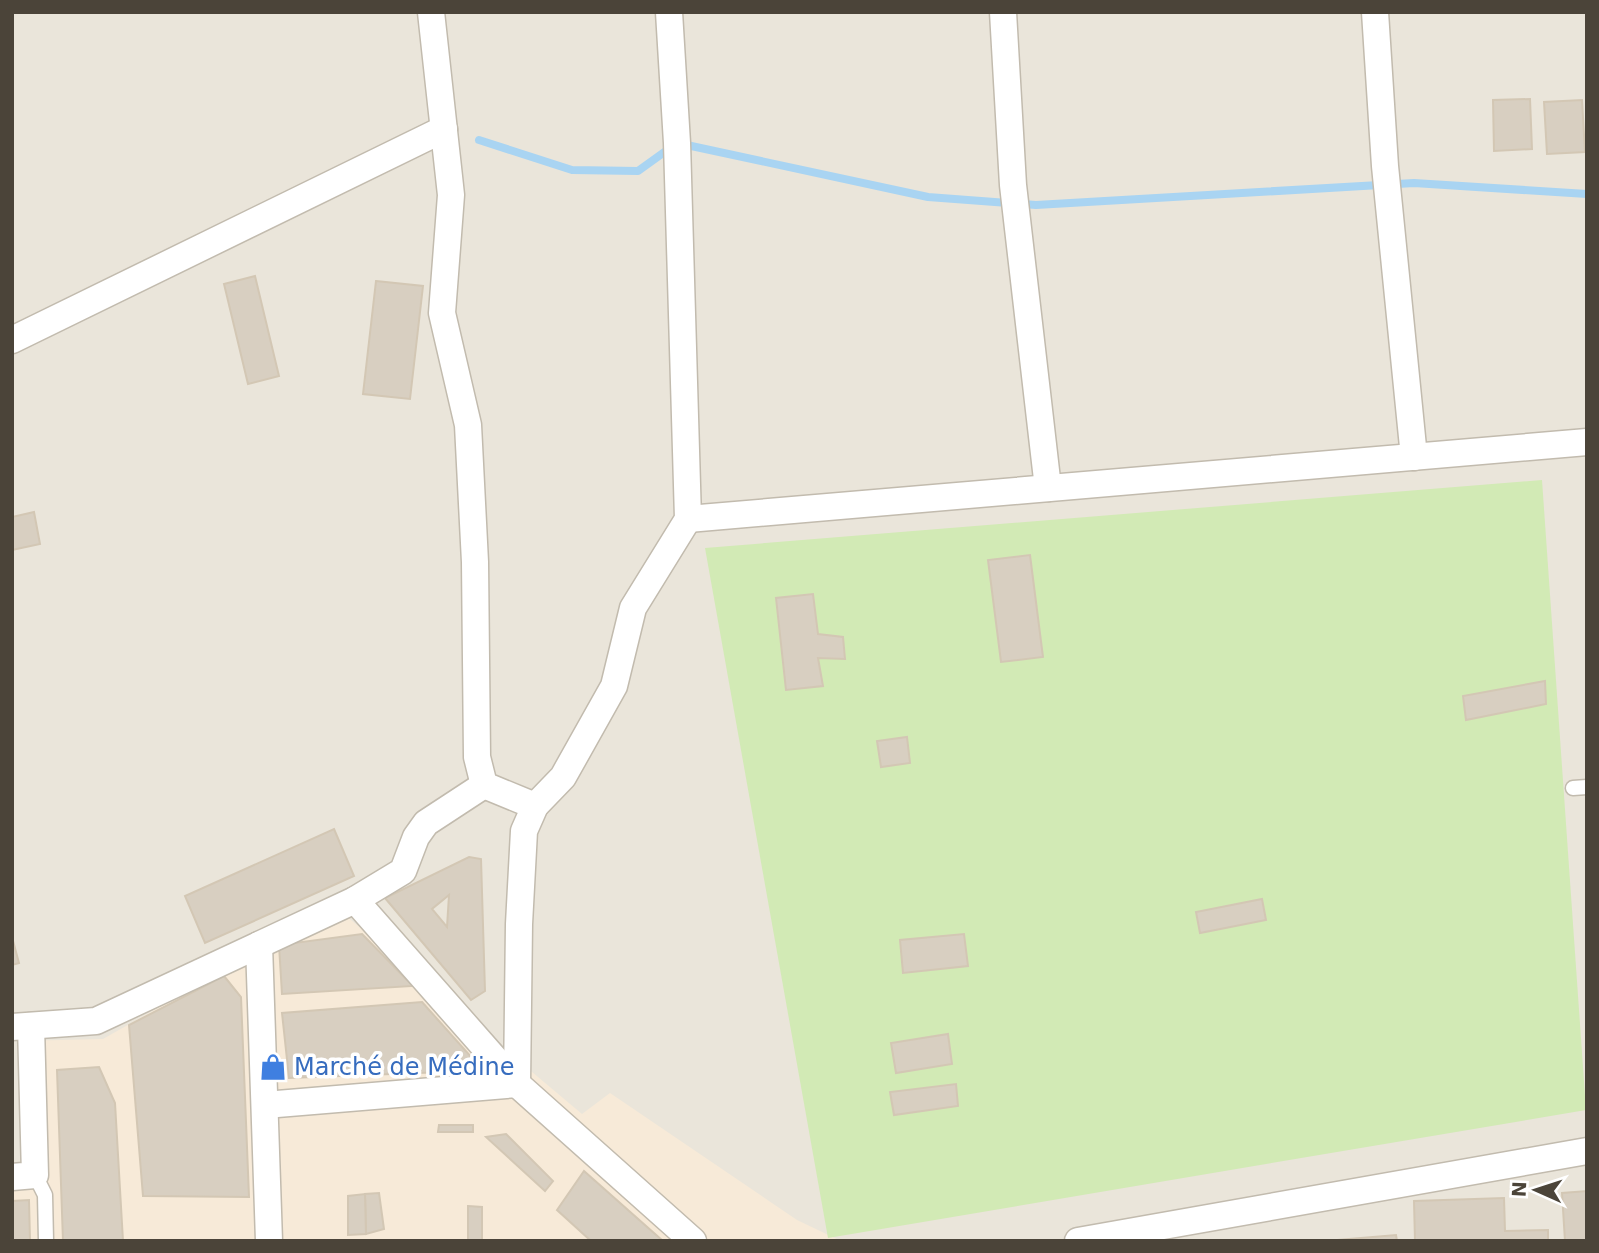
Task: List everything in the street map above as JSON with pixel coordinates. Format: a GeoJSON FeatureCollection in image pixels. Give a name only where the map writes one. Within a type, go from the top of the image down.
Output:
{"type":"FeatureCollection","features":[{"type":"Feature","properties":{"kind":"street"},"geometry":{"type":"LineString","coordinates":[[431,12],[451,195],[442,313],[468,425],[475,562],[477,757],[484,785]]}},
{"type":"Feature","properties":{"kind":"street"},"geometry":{"type":"LineString","coordinates":[[517,1084],[519,924],[524,831],[535,806],[563,777],[614,686],[633,608],[688,519],[677,143],[669,12]]}},
{"type":"Feature","properties":{"kind":"street"},"geometry":{"type":"LineString","coordinates":[[1003,12],[1013,185],[1048,488]]}},
{"type":"Feature","properties":{"kind":"street"},"geometry":{"type":"LineString","coordinates":[[1375,12],[1385,166],[1414,457]]}},
{"type":"Feature","properties":{"kind":"street"},"geometry":{"type":"LineString","coordinates":[[12,340],[444,129]]}},
{"type":"Feature","properties":{"kind":"street"},"geometry":{"type":"LineString","coordinates":[[688,519],[1587,443]]}},
{"type":"Feature","properties":{"kind":"street"},"geometry":{"type":"LineString","coordinates":[[484,785],[535,806]]}},
{"type":"Feature","properties":{"kind":"street"},"geometry":{"type":"LineString","coordinates":[[23,1176],[22,1026],[96,1021],[355,900],[403,871],[416,837],[426,823],[484,785]]}},
{"type":"Feature","properties":{"kind":"street"},"geometry":{"type":"LineString","coordinates":[[355,900],[517,1084],[693,1241]]}},
{"type":"Feature","properties":{"kind":"street"},"geometry":{"type":"LineString","coordinates":[[259,945],[269,1241]]}},
{"type":"Feature","properties":{"kind":"street"},"geometry":{"type":"LineString","coordinates":[[265,1105],[517,1084]]}},
{"type":"Feature","properties":{"kind":"street"},"geometry":{"type":"LineString","coordinates":[[1078,1241],[1587,1151]]}},
{"type":"Feature","properties":{"kind":"lane"},"geometry":{"type":"LineString","coordinates":[[23,1176],[45,1195],[46,1241]]}},
{"type":"Feature","properties":{"kind":"shaded area"},"geometry":{"type":"Polygon","coordinates":[[[12,12],[1587,12],[1587,1241],[12,1241],[12,12]]]}},
{"type":"Feature","properties":{"kind":"shaded area","name":"Marché de Médine"},"geometry":{"type":"Polygon","coordinates":[[[345,915],[582,1114],[610,1093],[797,1220],[841,1241],[12,1241],[12,1190],[26,1189],[20,1041],[103,1039],[241,961],[345,915]]]}},
{"type":"Feature","properties":{"kind":"green space"},"geometry":{"type":"Polygon","coordinates":[[[1542,480],[1586,1110],[828,1238],[705,548],[1542,480]]]}},
{"type":"Feature","properties":{"kind":"building"},"geometry":{"type":"Polygon","coordinates":[[[1530,99],[1532,149],[1494,151],[1493,100],[1530,99]]]}},
{"type":"Feature","properties":{"kind":"building"},"geometry":{"type":"Polygon","coordinates":[[[1582,100],[1585,152],[1547,154],[1544,102],[1582,100]]]}},
{"type":"Feature","properties":{"kind":"building"},"geometry":{"type":"Polygon","coordinates":[[[255,276],[279,376],[248,384],[224,284],[255,276]]]}},
{"type":"Feature","properties":{"kind":"building"},"geometry":{"type":"Polygon","coordinates":[[[376,281],[423,286],[410,399],[363,394],[376,281]]]}},
{"type":"Feature","properties":{"kind":"building"},"geometry":{"type":"Polygon","coordinates":[[[34,512],[40,544],[12,550],[12,517],[34,512]]]}},
{"type":"Feature","properties":{"kind":"building"},"geometry":{"type":"Polygon","coordinates":[[[1030,555],[1043,657],[1001,662],[988,560],[1030,555]]]}},
{"type":"Feature","properties":{"kind":"building"},"geometry":{"type":"Polygon","coordinates":[[[813,594],[818,634],[843,637],[845,659],[818,658],[823,686],[786,690],[776,598],[813,594]]]}},
{"type":"Feature","properties":{"kind":"building"},"geometry":{"type":"Polygon","coordinates":[[[1545,681],[1546,704],[1466,720],[1463,696],[1545,681]]]}},
{"type":"Feature","properties":{"kind":"building"},"geometry":{"type":"Polygon","coordinates":[[[907,737],[910,763],[881,767],[877,741],[907,737]]]}},
{"type":"Feature","properties":{"kind":"building"},"geometry":{"type":"Polygon","coordinates":[[[334,829],[354,876],[205,943],[185,896],[334,829]]]}},
{"type":"Feature","properties":{"kind":"building"},"geometry":{"type":"Polygon","coordinates":[[[469,857],[481,859],[485,991],[471,1000],[385,898],[469,857]],[[449,895],[432,909],[447,927],[449,895]]]}},
{"type":"Feature","properties":{"kind":"building"},"geometry":{"type":"Polygon","coordinates":[[[1262,899],[1266,920],[1200,933],[1196,912],[1262,899]]]}},
{"type":"Feature","properties":{"kind":"building"},"geometry":{"type":"Polygon","coordinates":[[[362,934],[413,986],[282,994],[279,945],[362,934]]]}},
{"type":"Feature","properties":{"kind":"building"},"geometry":{"type":"Polygon","coordinates":[[[964,934],[968,966],[903,973],[900,940],[964,934]]]}},
{"type":"Feature","properties":{"kind":"building"},"geometry":{"type":"Polygon","coordinates":[[[12,937],[19,963],[12,965],[12,937]]]}},
{"type":"Feature","properties":{"kind":"building"},"geometry":{"type":"Polygon","coordinates":[[[224,976],[241,997],[249,1197],[143,1196],[129,1025],[224,976]]]}},
{"type":"Feature","properties":{"kind":"building"},"geometry":{"type":"Polygon","coordinates":[[[422,1002],[473,1059],[470,1071],[289,1078],[282,1013],[422,1002]]]}},
{"type":"Feature","properties":{"kind":"building"},"geometry":{"type":"Polygon","coordinates":[[[948,1034],[952,1064],[896,1073],[891,1043],[948,1034]]]}},
{"type":"Feature","properties":{"kind":"building"},"geometry":{"type":"Polygon","coordinates":[[[99,1067],[115,1103],[123,1241],[63,1241],[57,1070],[99,1067]]]}},
{"type":"Feature","properties":{"kind":"building"},"geometry":{"type":"Polygon","coordinates":[[[956,1084],[958,1106],[894,1115],[890,1092],[956,1084]]]}},
{"type":"Feature","properties":{"kind":"building"},"geometry":{"type":"Polygon","coordinates":[[[439,1125],[473,1125],[473,1132],[438,1132],[439,1125]]]}},
{"type":"Feature","properties":{"kind":"building"},"geometry":{"type":"Polygon","coordinates":[[[506,1134],[553,1181],[545,1191],[486,1137],[506,1134]]]}},
{"type":"Feature","properties":{"kind":"building"},"geometry":{"type":"Polygon","coordinates":[[[584,1171],[663,1241],[591,1241],[557,1210],[584,1171]]]}},
{"type":"Feature","properties":{"kind":"building"},"geometry":{"type":"Polygon","coordinates":[[[1587,1191],[1587,1241],[1565,1241],[1562,1193],[1587,1191]]]}},
{"type":"Feature","properties":{"kind":"building"},"geometry":{"type":"Polygon","coordinates":[[[379,1193],[384,1229],[366,1234],[365,1194],[379,1193]]]}},
{"type":"Feature","properties":{"kind":"building"},"geometry":{"type":"Polygon","coordinates":[[[365,1194],[366,1234],[348,1235],[348,1196],[365,1194]]]}},
{"type":"Feature","properties":{"kind":"building"},"geometry":{"type":"Polygon","coordinates":[[[1504,1198],[1505,1231],[1548,1230],[1548,1241],[1415,1241],[1414,1201],[1504,1198]]]}},
{"type":"Feature","properties":{"kind":"building"},"geometry":{"type":"Polygon","coordinates":[[[29,1200],[30,1241],[12,1241],[12,1201],[29,1200]]]}},
{"type":"Feature","properties":{"kind":"building"},"geometry":{"type":"Polygon","coordinates":[[[468,1206],[482,1207],[482,1241],[468,1241],[468,1206]]]}},
{"type":"Feature","properties":{"kind":"building"},"geometry":{"type":"Polygon","coordinates":[[[1396,1235],[1397,1241],[1338,1241],[1338,1240],[1396,1235]]]}},
{"type":"Feature","properties":{"kind":"waterway"},"geometry":{"type":"LineString","coordinates":[[479,140],[572,170],[638,171],[670,148]]}},
{"type":"Feature","properties":{"kind":"waterway"},"geometry":{"type":"LineString","coordinates":[[682,144],[928,197],[1036,205],[1414,183],[1587,194]]}},
{"type":"Feature","properties":{"kind":"place","name":"Marché de Médine"},"geometry":{"type":"Point","coordinates":[273,1067]}}]}
